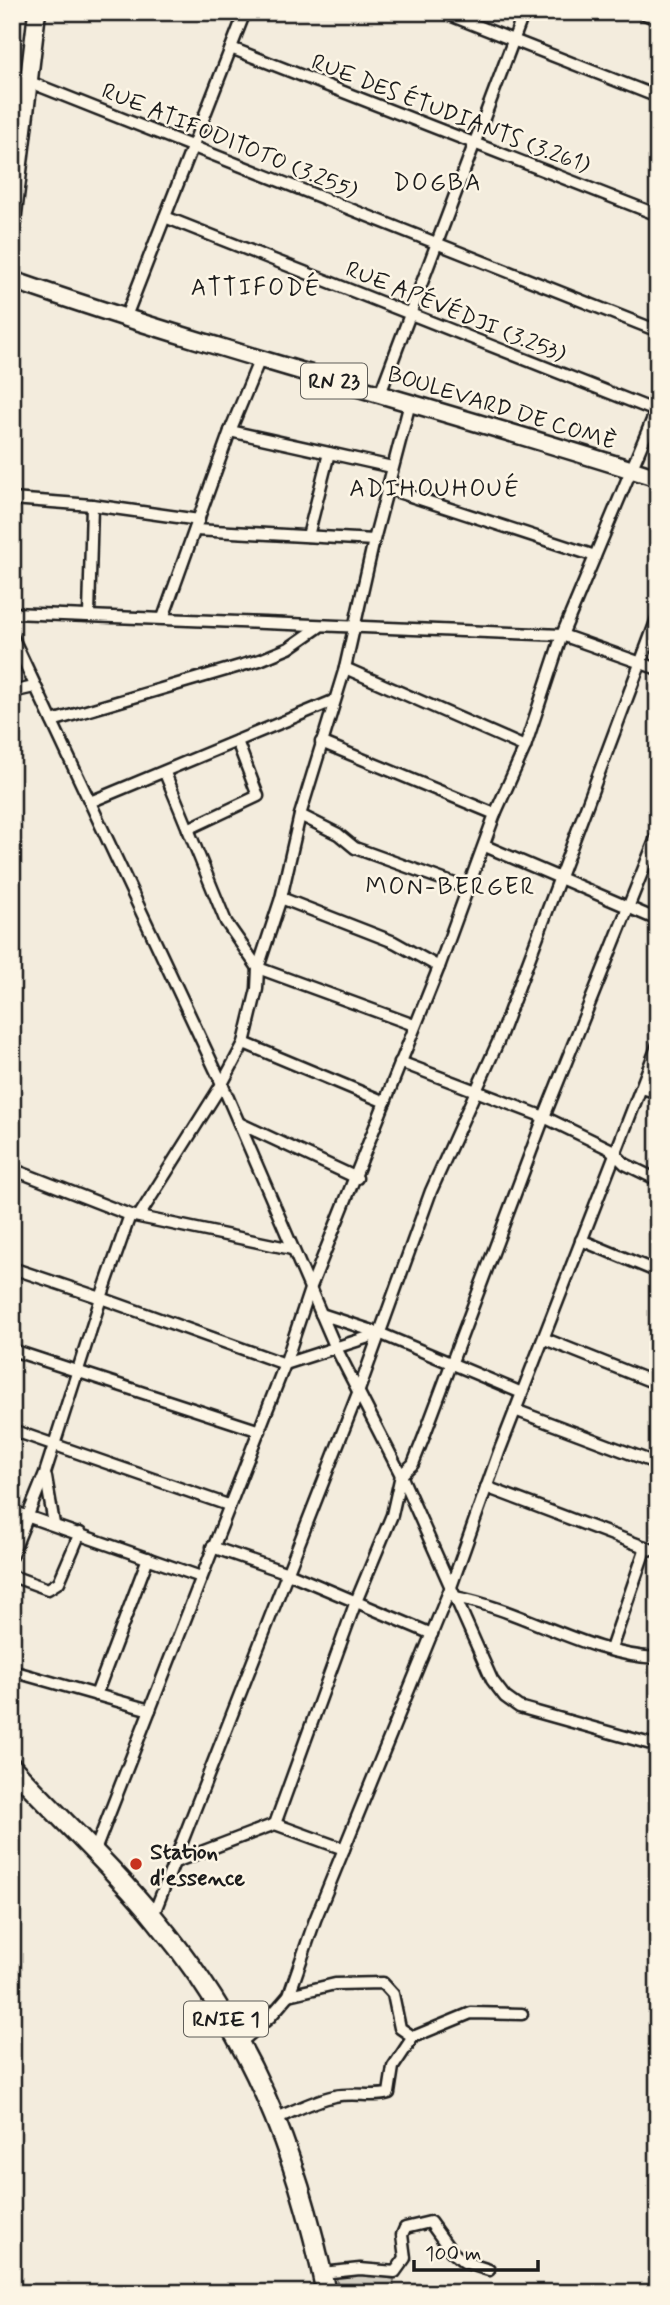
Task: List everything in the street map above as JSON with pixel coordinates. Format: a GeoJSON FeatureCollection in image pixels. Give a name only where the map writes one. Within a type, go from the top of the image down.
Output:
{"type":"FeatureCollection","features":[{"type":"Feature","properties":{"kind":"highway","name":"RNIE 1"},"geometry":{"type":"LineString","coordinates":[[12,1767],[153,1916],[201,1979],[240,2043],[277,2118],[296,2169],[327,2293]]}},
{"type":"Feature","properties":{"kind":"main road"},"geometry":{"type":"LineString","coordinates":[[12,174],[21,78],[31,12]]}},
{"type":"Feature","properties":{"kind":"main road"},"geometry":{"type":"LineString","coordinates":[[12,222],[21,78],[37,12]]}},
{"type":"Feature","properties":{"kind":"main road","name":"BOULEVARD DE COMÈ"},"geometry":{"type":"LineString","coordinates":[[12,281],[259,361],[380,394],[658,478]]}},
{"type":"Feature","properties":{"kind":"street"},"geometry":{"type":"LineString","coordinates":[[125,319],[244,12]]}},
{"type":"Feature","properties":{"kind":"street"},"geometry":{"type":"LineString","coordinates":[[442,12],[658,97]]}},
{"type":"Feature","properties":{"kind":"street"},"geometry":{"type":"LineString","coordinates":[[380,394],[408,313],[524,12]]}},
{"type":"Feature","properties":{"kind":"street"},"geometry":{"type":"LineString","coordinates":[[640,12],[658,20]]}},
{"type":"Feature","properties":{"kind":"street","name":"RUE DES ÉTUDIANTS (3.261)"},"geometry":{"type":"LineString","coordinates":[[230,48],[658,215]]}},
{"type":"Feature","properties":{"kind":"street","name":"RUE ATIFODITOTO (3.255)"},"geometry":{"type":"LineString","coordinates":[[21,78],[658,331]]}},
{"type":"Feature","properties":{"kind":"street","name":"RUE APÉVÉDJI (3.253)"},"geometry":{"type":"LineString","coordinates":[[165,217],[657,408]]}},
{"type":"Feature","properties":{"kind":"street"},"geometry":{"type":"LineString","coordinates":[[163,618],[230,431],[259,361]]}},
{"type":"Feature","properties":{"kind":"street"},"geometry":{"type":"LineString","coordinates":[[12,1555],[30,1517],[101,1298],[134,1216],[222,1084],[244,1043],[257,989],[258,968],[281,898],[321,741],[345,668],[386,488],[410,403]]}},
{"type":"Feature","properties":{"kind":"street"},"geometry":{"type":"LineString","coordinates":[[94,1853],[228,1505],[260,1431],[310,1289],[357,1178],[439,967],[466,888],[525,747],[562,635],[657,408]]}},
{"type":"Feature","properties":{"kind":"street"},"geometry":{"type":"LineString","coordinates":[[230,431],[392,467]]}},
{"type":"Feature","properties":{"kind":"street"},"geometry":{"type":"LineString","coordinates":[[308,536],[329,453]]}},
{"type":"Feature","properties":{"kind":"street"},"geometry":{"type":"LineString","coordinates":[[386,488],[595,556]]}},
{"type":"Feature","properties":{"kind":"street"},"geometry":{"type":"LineString","coordinates":[[12,499],[92,505],[197,525],[374,540]]}},
{"type":"Feature","properties":{"kind":"street"},"geometry":{"type":"LineString","coordinates":[[89,615],[92,505]]}},
{"type":"Feature","properties":{"kind":"street"},"geometry":{"type":"LineString","coordinates":[[12,613],[562,635],[658,669]]}},
{"type":"Feature","properties":{"kind":"street"},"geometry":{"type":"LineString","coordinates":[[153,1916],[359,1393],[431,1191],[498,1042],[658,616]]}},
{"type":"Feature","properties":{"kind":"street"},"geometry":{"type":"LineString","coordinates":[[52,721],[260,660],[289,648],[320,626]]}},
{"type":"Feature","properties":{"kind":"street"},"geometry":{"type":"LineString","coordinates":[[12,636],[222,1084],[335,1346],[401,1475],[452,1584],[492,1680],[505,1697],[519,1707],[658,1746]]}},
{"type":"Feature","properties":{"kind":"street"},"geometry":{"type":"LineString","coordinates":[[345,668],[525,747]]}},
{"type":"Feature","properties":{"kind":"street"},"geometry":{"type":"LineString","coordinates":[[12,692],[34,687]]}},
{"type":"Feature","properties":{"kind":"street"},"geometry":{"type":"LineString","coordinates":[[90,802],[333,701]]}},
{"type":"Feature","properties":{"kind":"street"},"geometry":{"type":"LineString","coordinates":[[188,829],[258,796],[237,741]]}},
{"type":"Feature","properties":{"kind":"street"},"geometry":{"type":"LineString","coordinates":[[321,741],[495,814]]}},
{"type":"Feature","properties":{"kind":"street"},"geometry":{"type":"LineString","coordinates":[[165,773],[226,922],[258,968],[414,1026]]}},
{"type":"Feature","properties":{"kind":"street"},"geometry":{"type":"LineString","coordinates":[[300,815],[338,834],[355,848],[466,888]]}},
{"type":"Feature","properties":{"kind":"street"},"geometry":{"type":"LineString","coordinates":[[275,1824],[355,1604],[392,1515],[401,1475],[413,1464],[544,1117],[658,833]]}},
{"type":"Feature","properties":{"kind":"street"},"geometry":{"type":"LineString","coordinates":[[485,846],[658,920]]}},
{"type":"Feature","properties":{"kind":"street"},"geometry":{"type":"LineString","coordinates":[[281,898],[394,942],[439,967]]}},
{"type":"Feature","properties":{"kind":"street"},"geometry":{"type":"LineString","coordinates":[[244,1043],[385,1102]]}},
{"type":"Feature","properties":{"kind":"street"},"geometry":{"type":"LineString","coordinates":[[240,2043],[270,2017],[289,1995],[344,1849],[452,1584],[515,1410],[545,1339],[658,1044]]}},
{"type":"Feature","properties":{"kind":"street"},"geometry":{"type":"LineString","coordinates":[[400,1062],[544,1117],[616,1154],[625,1164],[658,1180]]}},
{"type":"Feature","properties":{"kind":"street"},"geometry":{"type":"LineString","coordinates":[[642,1088],[658,1093]]}},
{"type":"Feature","properties":{"kind":"street"},"geometry":{"type":"LineString","coordinates":[[239,1123],[357,1178]]}},
{"type":"Feature","properties":{"kind":"street"},"geometry":{"type":"LineString","coordinates":[[12,1169],[134,1216],[292,1249]]}},
{"type":"Feature","properties":{"kind":"street"},"geometry":{"type":"LineString","coordinates":[[581,1240],[658,1272]]}},
{"type":"Feature","properties":{"kind":"street"},"geometry":{"type":"LineString","coordinates":[[12,1268],[285,1364],[379,1334]]}},
{"type":"Feature","properties":{"kind":"street"},"geometry":{"type":"LineString","coordinates":[[321,1314],[379,1334],[522,1393]]}},
{"type":"Feature","properties":{"kind":"street"},"geometry":{"type":"LineString","coordinates":[[545,1339],[658,1384]]}},
{"type":"Feature","properties":{"kind":"street"},"geometry":{"type":"LineString","coordinates":[[12,1350],[260,1431]]}},
{"type":"Feature","properties":{"kind":"street"},"geometry":{"type":"LineString","coordinates":[[515,1410],[658,1464]]}},
{"type":"Feature","properties":{"kind":"street"},"geometry":{"type":"LineString","coordinates":[[12,1430],[228,1505]]}},
{"type":"Feature","properties":{"kind":"street"},"geometry":{"type":"LineString","coordinates":[[45,1473],[54,1524]]}},
{"type":"Feature","properties":{"kind":"street"},"geometry":{"type":"LineString","coordinates":[[486,1487],[658,1552]]}},
{"type":"Feature","properties":{"kind":"street"},"geometry":{"type":"LineString","coordinates":[[12,1511],[201,1577]]}},
{"type":"Feature","properties":{"kind":"street"},"geometry":{"type":"LineString","coordinates":[[12,1576],[48,1589],[54,1587],[60,1583],[80,1533]]}},
{"type":"Feature","properties":{"kind":"street"},"geometry":{"type":"LineString","coordinates":[[212,1547],[288,1573],[355,1604],[432,1634]]}},
{"type":"Feature","properties":{"kind":"street"},"geometry":{"type":"LineString","coordinates":[[611,1649],[646,1547]]}},
{"type":"Feature","properties":{"kind":"street"},"geometry":{"type":"LineString","coordinates":[[96,1695],[148,1558]]}},
{"type":"Feature","properties":{"kind":"street"},"geometry":{"type":"LineString","coordinates":[[456,1597],[504,1609],[611,1649],[658,1658]]}},
{"type":"Feature","properties":{"kind":"street"},"geometry":{"type":"LineString","coordinates":[[12,1671],[150,1710]]}},
{"type":"Feature","properties":{"kind":"street"},"geometry":{"type":"LineString","coordinates":[[174,1862],[275,1824],[344,1849]]}},
{"type":"Feature","properties":{"kind":"street"},"geometry":{"type":"LineString","coordinates":[[289,1995],[335,1984],[383,1983],[393,1994],[400,2028],[413,2036]]}},
{"type":"Feature","properties":{"kind":"street"},"geometry":{"type":"LineString","coordinates":[[277,2118],[332,2096],[358,2092],[384,2095],[389,2093],[393,2067],[413,2036],[471,2012],[522,2014]]}},
{"type":"Feature","properties":{"kind":"street"},"geometry":{"type":"LineString","coordinates":[[322,2273],[360,2269],[395,2272],[405,2258],[402,2235],[405,2228],[430,2222],[451,2251],[464,2262],[489,2270]]}},
{"type":"Feature","properties":{"kind":"shaded area"},"geometry":{"type":"Polygon","coordinates":[[[368,2274],[394,2279],[393,2293],[339,2293],[336,2277],[368,2274]]]}},
{"type":"Feature","properties":{"kind":"place","name":"Station d'essence"},"geometry":{"type":"Point","coordinates":[136,1864]}},
{"type":"Feature","properties":{"kind":"district","name":"DOGBA"},"geometry":{"type":"Point","coordinates":[438,182]}},
{"type":"Feature","properties":{"kind":"district","name":"ATTIFODÉ"},"geometry":{"type":"Point","coordinates":[256,287]}},
{"type":"Feature","properties":{"kind":"district","name":"ADIHOUHOUÉ"},"geometry":{"type":"Point","coordinates":[435,488]}},
{"type":"Feature","properties":{"kind":"district","name":"MON-BERGER"},"geometry":{"type":"Point","coordinates":[451,886]}}]}
